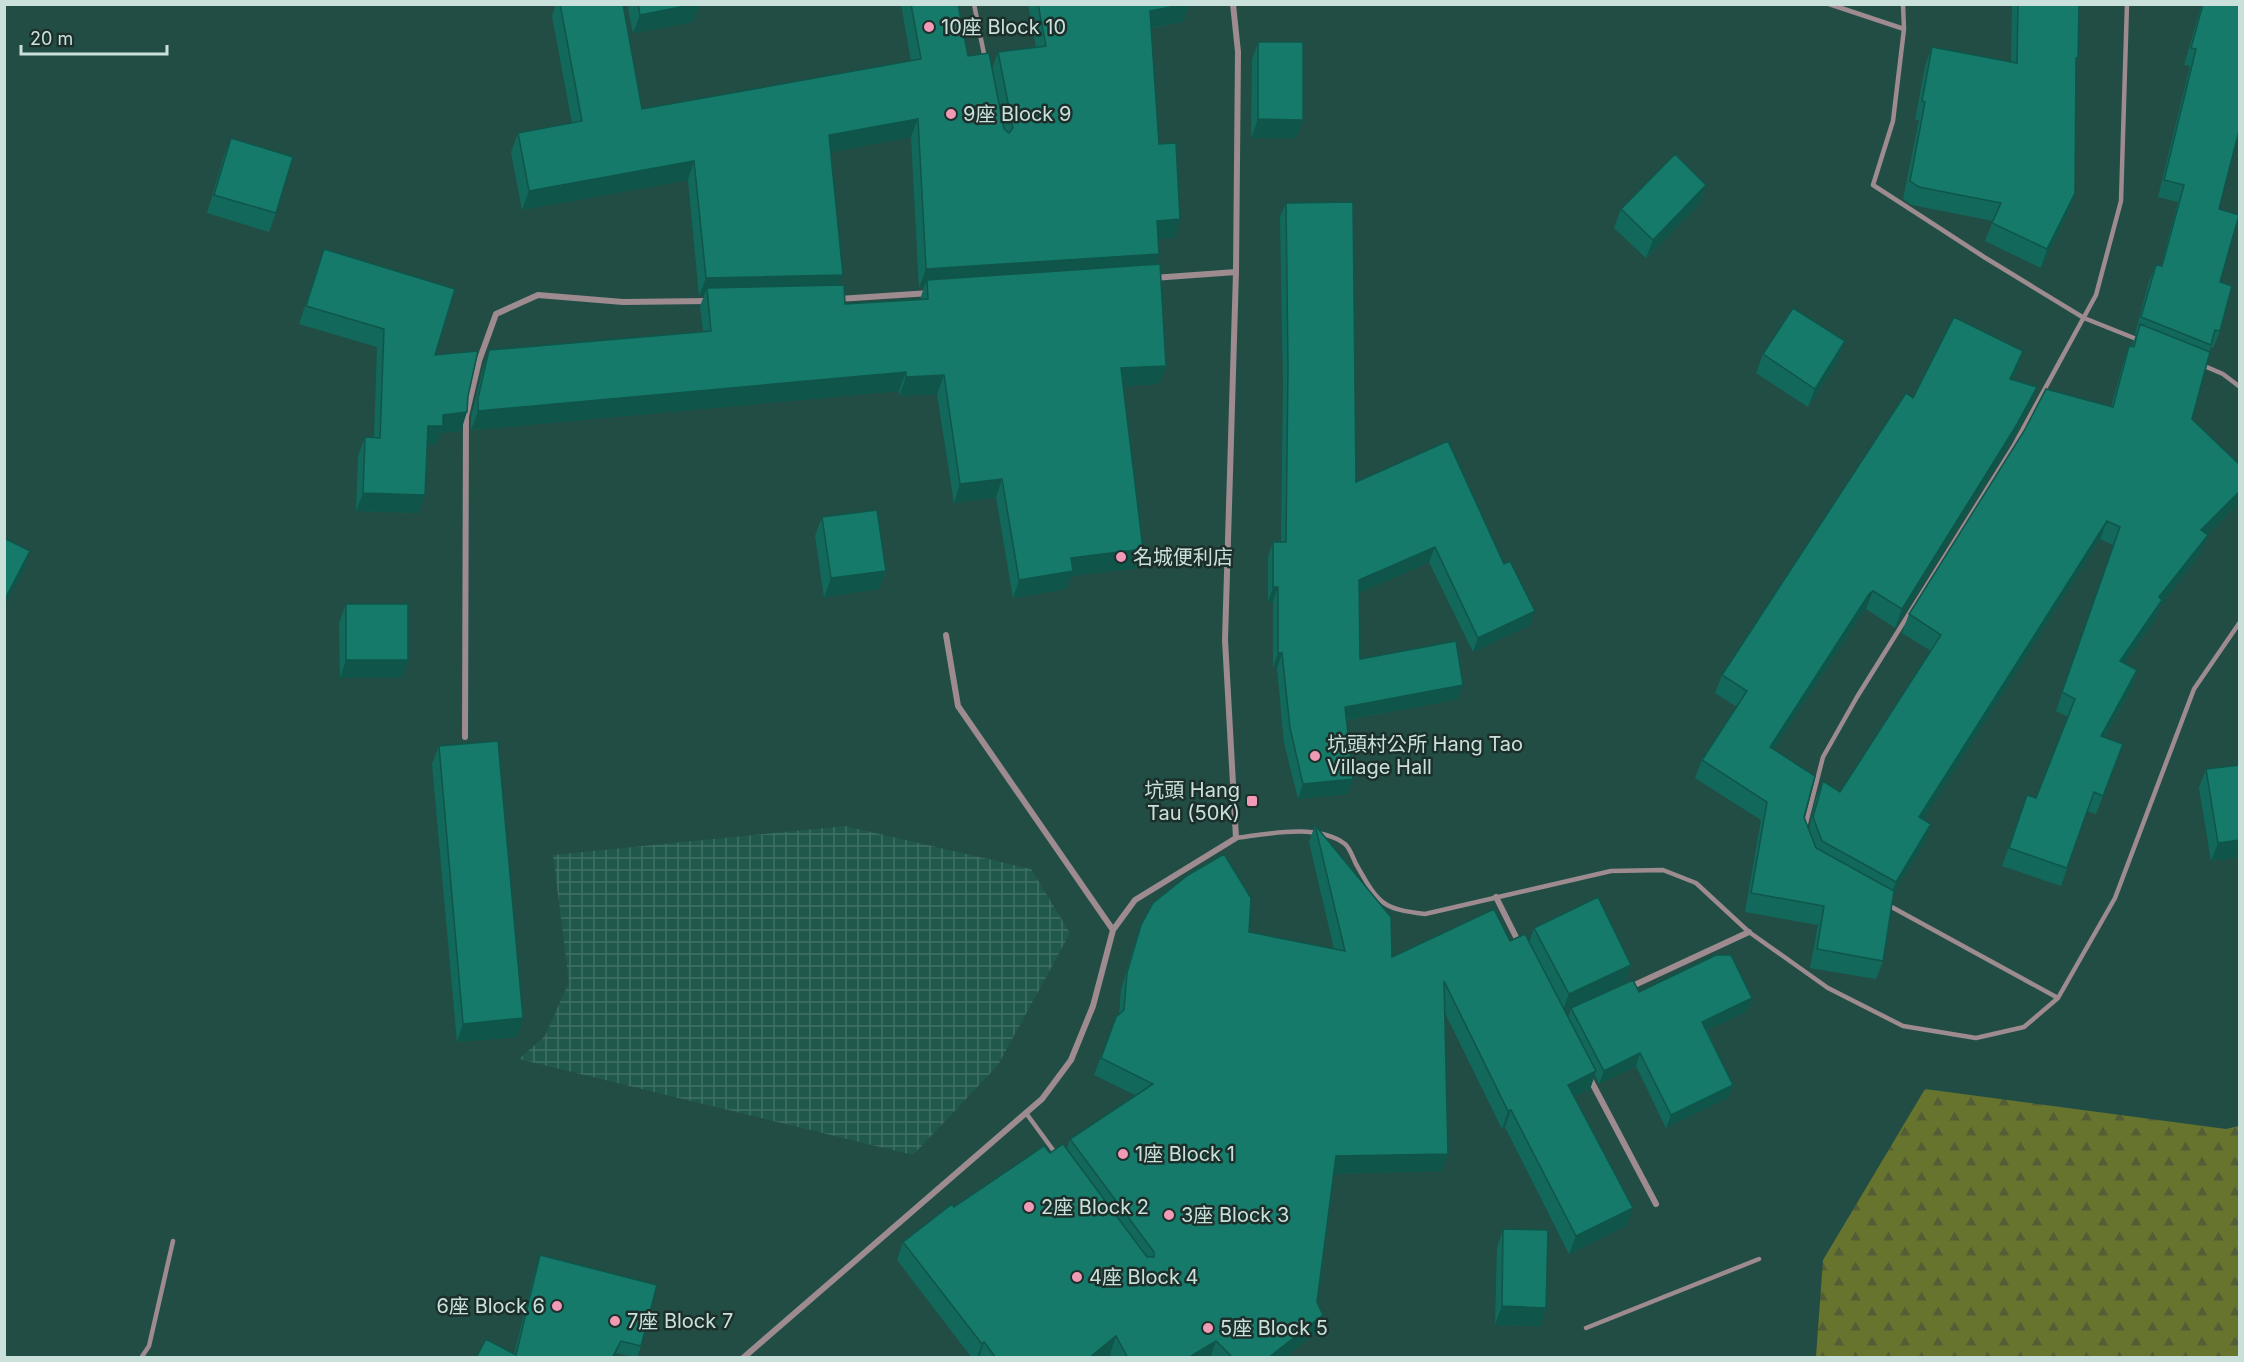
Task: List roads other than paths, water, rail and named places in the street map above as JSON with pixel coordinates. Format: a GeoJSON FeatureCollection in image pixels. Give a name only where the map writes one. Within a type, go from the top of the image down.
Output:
{"type":"FeatureCollection","features":[{"type":"Feature","properties":{"kind":"street"},"geometry":{"type":"LineString","coordinates":[[743,1358],[1042,1099],[1071,1060],[1093,1006],[1113,930],[1135,900],[1236,838],[1225,640],[1236,272],[1238,52],[1233,4]]}},
{"type":"Feature","properties":{"kind":"street"},"geometry":{"type":"LineString","coordinates":[[1142,278],[1236,272]]}},
{"type":"Feature","properties":{"kind":"street"},"geometry":{"type":"LineString","coordinates":[[826,299],[943,292]]}},
{"type":"Feature","properties":{"kind":"street"},"geometry":{"type":"LineString","coordinates":[[465,737],[466,416],[479,361],[496,314],[538,295],[623,302],[718,301]]}},
{"type":"Feature","properties":{"kind":"street"},"geometry":{"type":"LineString","coordinates":[[946,635],[958,706],[1113,930]]}},
{"type":"Feature","properties":{"kind":"street"},"geometry":{"type":"LineString","coordinates":[[1496,897],[1522,948]]}},
{"type":"Feature","properties":{"kind":"street"},"geometry":{"type":"LineString","coordinates":[[1622,990],[1749,932]]}},
{"type":"Feature","properties":{"kind":"street"},"geometry":{"type":"LineString","coordinates":[[1586,1071],[1656,1204]]}},
{"type":"Feature","properties":{"kind":"lane"},"geometry":{"type":"LineString","coordinates":[[974,4],[987,70]]}},
{"type":"Feature","properties":{"kind":"lane"},"geometry":{"type":"LineString","coordinates":[[1829,4],[1904,29]]}},
{"type":"Feature","properties":{"kind":"lane"},"geometry":{"type":"LineString","coordinates":[[1903,4],[1904,29],[1893,121],[1873,185],[2084,318],[2148,344]]}},
{"type":"Feature","properties":{"kind":"lane"},"geometry":{"type":"LineString","coordinates":[[1802,836],[1823,757],[2013,447],[2096,296],[2121,201],[2127,4]]}},
{"type":"Feature","properties":{"kind":"lane"},"geometry":{"type":"LineString","coordinates":[[2191,361],[2223,374],[2240,387]]}},
{"type":"Feature","properties":{"kind":"lane"},"geometry":{"type":"LineString","coordinates":[[1236,838],[1294,830],[1325,836],[1346,844],[1374,896],[1395,910],[1425,914],[1611,871],[1663,870],[1696,883],[1749,932],[1828,988],[1903,1026],[1976,1038],[2024,1027],[2058,998],[2115,898],[2194,689],[2240,622]]}},
{"type":"Feature","properties":{"kind":"lane"},"geometry":{"type":"LineString","coordinates":[[1884,903],[2058,998]]}},
{"type":"Feature","properties":{"kind":"lane"},"geometry":{"type":"LineString","coordinates":[[1025,1112],[1063,1163]]}},
{"type":"Feature","properties":{"kind":"lane"},"geometry":{"type":"LineString","coordinates":[[141,1358],[149,1346],[173,1241]]}},
{"type":"Feature","properties":{"kind":"lane"},"geometry":{"type":"LineString","coordinates":[[1586,1328],[1759,1259]]}},
{"type":"Feature","properties":{"kind":"place","name":"10座 Block 10"},"geometry":{"type":"Point","coordinates":[929,27]}},
{"type":"Feature","properties":{"kind":"place","name":"9座 Block 9"},"geometry":{"type":"Point","coordinates":[951,114]}},
{"type":"Feature","properties":{"kind":"place","name":"名城便利店"},"geometry":{"type":"Point","coordinates":[1121,557]}},
{"type":"Feature","properties":{"kind":"place","name":"坑頭村公所 Hang Tao Village Hall"},"geometry":{"type":"Point","coordinates":[1315,756]}},
{"type":"Feature","properties":{"kind":"place","name":"坑頭 Hang Tau (50K)"},"geometry":{"type":"Point","coordinates":[1252,801]}},
{"type":"Feature","properties":{"kind":"place","name":"1座 Block 1"},"geometry":{"type":"Point","coordinates":[1123,1154]}},
{"type":"Feature","properties":{"kind":"place","name":"2座 Block 2"},"geometry":{"type":"Point","coordinates":[1029,1207]}},
{"type":"Feature","properties":{"kind":"place","name":"3座 Block 3"},"geometry":{"type":"Point","coordinates":[1169,1215]}},
{"type":"Feature","properties":{"kind":"place","name":"4座 Block 4"},"geometry":{"type":"Point","coordinates":[1077,1277]}},
{"type":"Feature","properties":{"kind":"place","name":"6座 Block 6"},"geometry":{"type":"Point","coordinates":[557,1306]}},
{"type":"Feature","properties":{"kind":"place","name":"7座 Block 7"},"geometry":{"type":"Point","coordinates":[615,1321]}},
{"type":"Feature","properties":{"kind":"place","name":"5座 Block 5"},"geometry":{"type":"Point","coordinates":[1208,1328]}}]}
